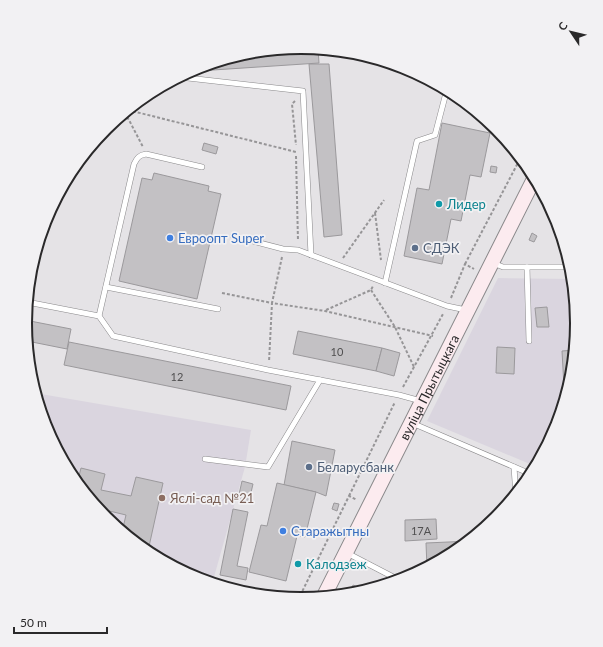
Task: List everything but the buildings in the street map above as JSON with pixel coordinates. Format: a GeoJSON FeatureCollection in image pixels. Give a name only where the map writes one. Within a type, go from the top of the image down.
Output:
{"type":"FeatureCollection","features":[{"type":"Feature","properties":{"kind":"street","name":"вуліца Прытыцкага"},"geometry":{"type":"LineString","coordinates":[[326,592],[532,184]]}},
{"type":"Feature","properties":{"kind":"lane"},"geometry":{"type":"LineString","coordinates":[[190,78],[303,91],[311,255]]}},
{"type":"Feature","properties":{"kind":"lane"},"geometry":{"type":"LineString","coordinates":[[385,282],[417,141],[435,135],[445,96]]}},
{"type":"Feature","properties":{"kind":"lane"},"geometry":{"type":"LineString","coordinates":[[99,316],[134,164],[137,158],[142,154],[146,154],[202,167]]}},
{"type":"Feature","properties":{"kind":"lane"},"geometry":{"type":"LineString","coordinates":[[234,236],[283,249],[298,250],[447,306],[467,310]]}},
{"type":"Feature","properties":{"kind":"lane"},"geometry":{"type":"LineString","coordinates":[[492,263],[503,267],[565,267]]}},
{"type":"Feature","properties":{"kind":"lane"},"geometry":{"type":"LineString","coordinates":[[527,267],[529,341]]}},
{"type":"Feature","properties":{"kind":"lane"},"geometry":{"type":"LineString","coordinates":[[106,287],[218,309]]}},
{"type":"Feature","properties":{"kind":"lane"},"geometry":{"type":"LineString","coordinates":[[33,303],[99,316],[113,336],[268,370],[399,395],[422,401]]}},
{"type":"Feature","properties":{"kind":"lane"},"geometry":{"type":"LineString","coordinates":[[205,459],[268,467],[320,380]]}},
{"type":"Feature","properties":{"kind":"lane"},"geometry":{"type":"LineString","coordinates":[[412,422],[526,472]]}},
{"type":"Feature","properties":{"kind":"lane"},"geometry":{"type":"LineString","coordinates":[[514,467],[515,487]]}},
{"type":"Feature","properties":{"kind":"lane"},"geometry":{"type":"LineString","coordinates":[[346,553],[393,577]]}},
{"type":"Feature","properties":{"kind":"path"},"geometry":{"type":"LineString","coordinates":[[298,250],[296,152],[292,104],[303,91]]}},
{"type":"Feature","properties":{"kind":"path"},"geometry":{"type":"LineString","coordinates":[[135,112],[296,152]]}},
{"type":"Feature","properties":{"kind":"path"},"geometry":{"type":"LineString","coordinates":[[128,118],[146,154]]}},
{"type":"Feature","properties":{"kind":"path"},"geometry":{"type":"LineString","coordinates":[[465,264],[518,163]]}},
{"type":"Feature","properties":{"kind":"path"},"geometry":{"type":"LineString","coordinates":[[339,265],[384,200]]}},
{"type":"Feature","properties":{"kind":"path"},"geometry":{"type":"LineString","coordinates":[[268,370],[272,303],[283,249]]}},
{"type":"Feature","properties":{"kind":"path"},"geometry":{"type":"LineString","coordinates":[[371,290],[395,327],[414,368]]}},
{"type":"Feature","properties":{"kind":"path"},"geometry":{"type":"LineString","coordinates":[[222,293],[272,303],[325,311],[432,336]]}},
{"type":"Feature","properties":{"kind":"shaded area"},"geometry":{"type":"Polygon","coordinates":[[[498,278],[567,279],[571,324],[569,359],[566,376],[557,410],[543,443],[531,465],[427,421],[498,278]]]}},
{"type":"Feature","properties":{"kind":"shaded area","name":"Яслі-сад №21"},"geometry":{"type":"Polygon","coordinates":[[[41,394],[251,430],[245,467],[214,578],[182,565],[152,548],[111,514],[88,488],[68,458],[53,427],[41,394]]]}},
{"type":"Feature","properties":{"kind":"place","name":"Лидер"},"geometry":{"type":"Point","coordinates":[439,204]}},
{"type":"Feature","properties":{"kind":"place","name":"Евроопт Super"},"geometry":{"type":"Point","coordinates":[170,238]}},
{"type":"Feature","properties":{"kind":"place","name":"СДЭК"},"geometry":{"type":"Point","coordinates":[415,248]}},
{"type":"Feature","properties":{"kind":"place","name":"Беларусбанк"},"geometry":{"type":"Point","coordinates":[309,467]}},
{"type":"Feature","properties":{"kind":"place","name":"Яслі-сад №21"},"geometry":{"type":"Point","coordinates":[162,498]}},
{"type":"Feature","properties":{"kind":"place","name":"Старажытны"},"geometry":{"type":"Point","coordinates":[283,531]}},
{"type":"Feature","properties":{"kind":"place","name":"Калодзеж"},"geometry":{"type":"Point","coordinates":[298,564]}}]}
